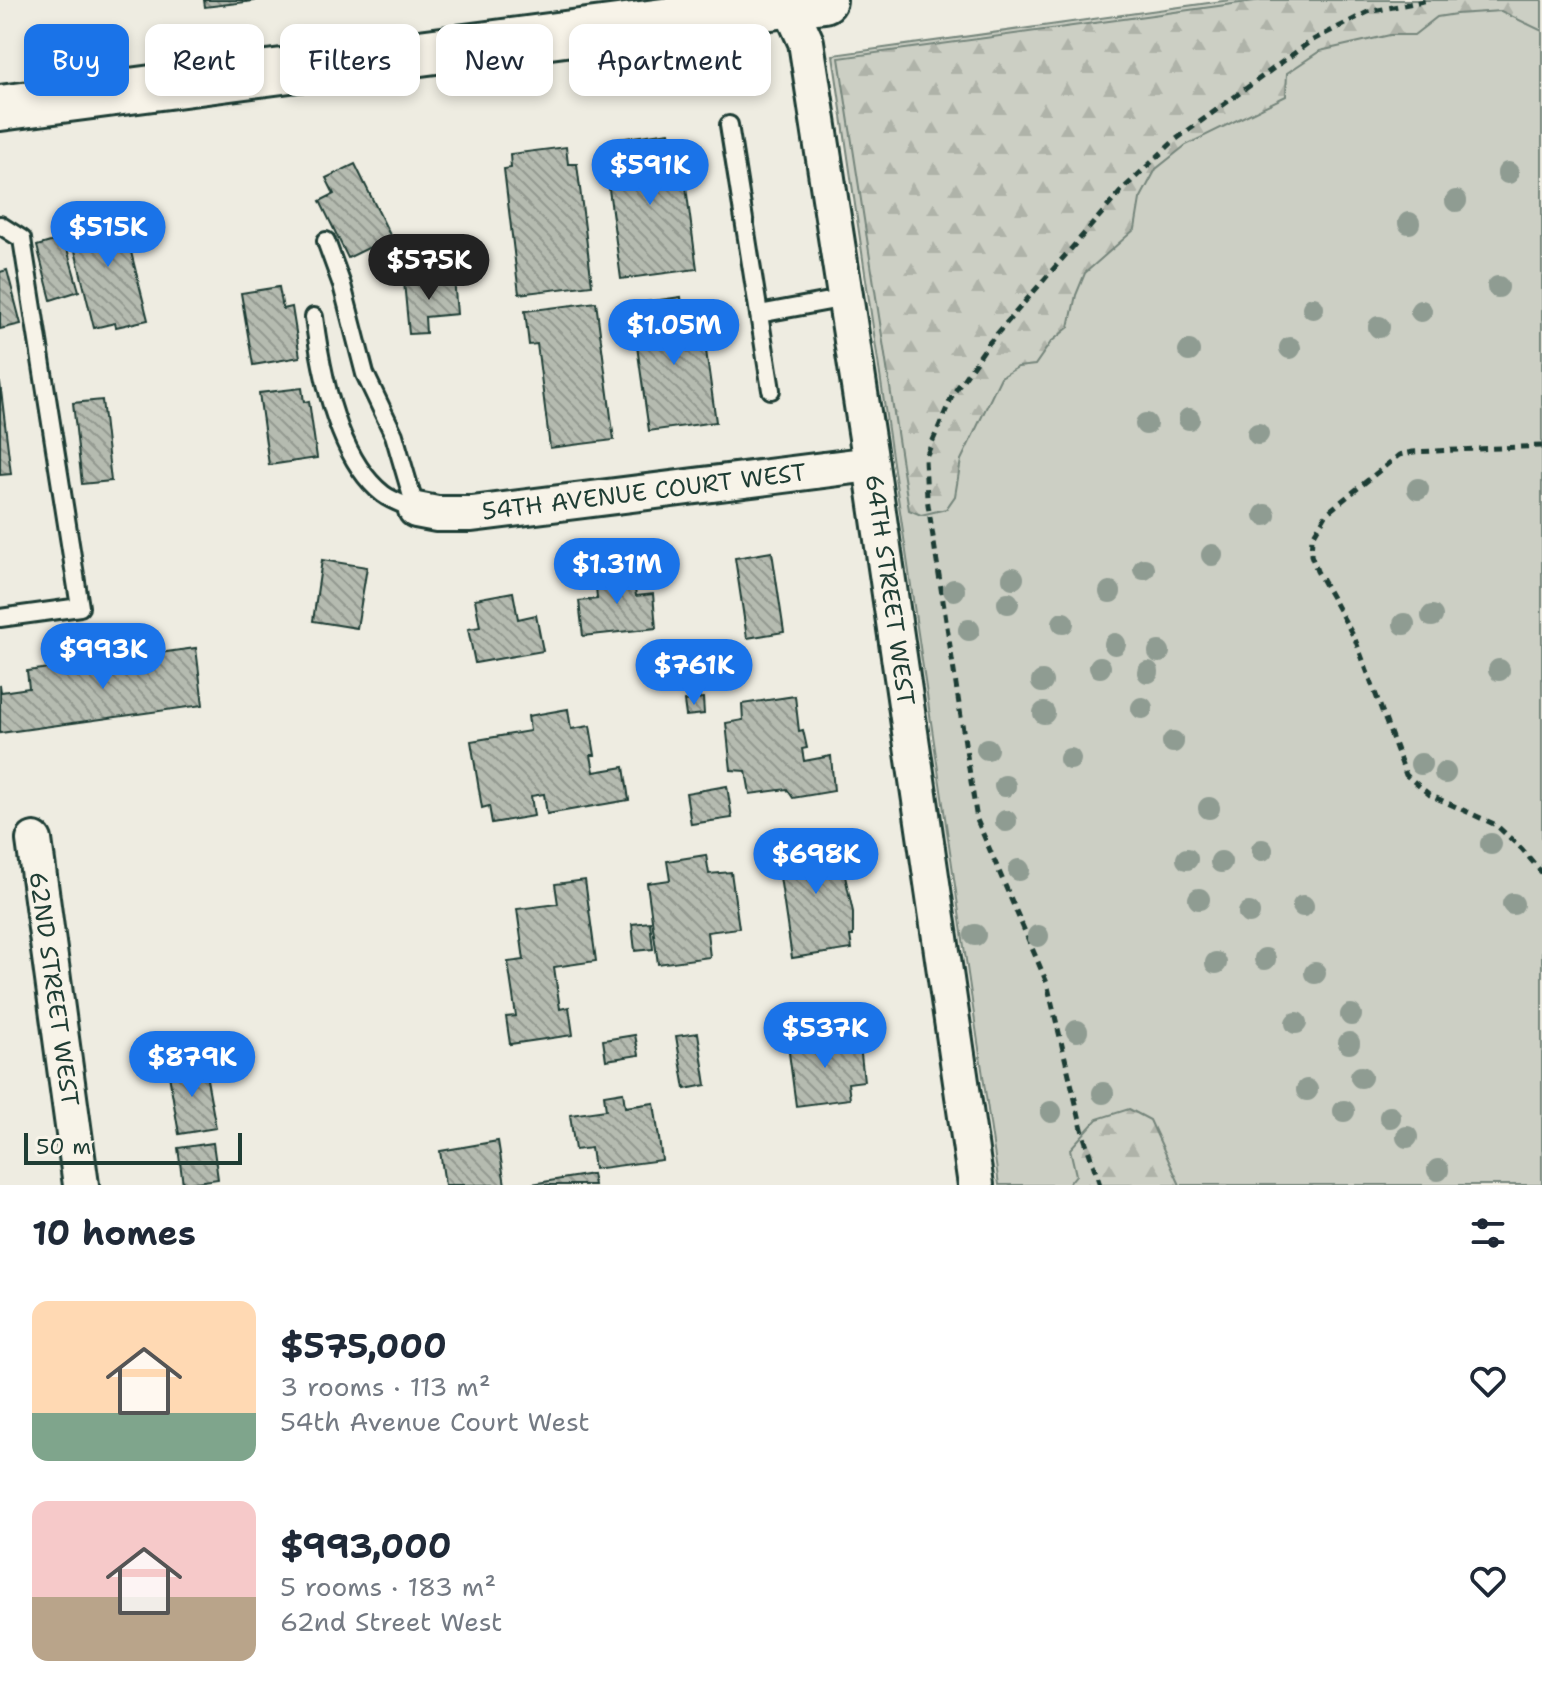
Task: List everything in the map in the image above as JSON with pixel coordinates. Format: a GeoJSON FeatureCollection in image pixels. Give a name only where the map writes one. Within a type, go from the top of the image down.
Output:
{"type":"FeatureCollection","features":[{"type":"Feature","properties":{"kind":"main road"},"geometry":{"type":"LineString","coordinates":[[0,108],[800,2]]}},
{"type":"Feature","properties":{"kind":"street","name":"64TH STREET WEST"},"geometry":{"type":"LineString","coordinates":[[800,2],[976,1185]]}},
{"type":"Feature","properties":{"kind":"street","name":"54TH AVENUE COURT WEST"},"geometry":{"type":"LineString","coordinates":[[416,510],[437,514],[472,514],[871,464]]}},
{"type":"Feature","properties":{"kind":"street","name":"62ND STREET WEST"},"geometry":{"type":"LineString","coordinates":[[34,840],[81,1185]]}},
{"type":"Feature","properties":{"kind":"lane"},"geometry":{"type":"LineString","coordinates":[[729,125],[771,390]]}},
{"type":"Feature","properties":{"kind":"lane"},"geometry":{"type":"LineString","coordinates":[[0,225],[22,239],[80,607],[0,618]]}},
{"type":"Feature","properties":{"kind":"lane"},"geometry":{"type":"LineString","coordinates":[[326,241],[342,285],[365,374],[394,435],[416,510]]}},
{"type":"Feature","properties":{"kind":"lane"},"geometry":{"type":"LineString","coordinates":[[759,314],[846,298]]}},
{"type":"Feature","properties":{"kind":"lane"},"geometry":{"type":"LineString","coordinates":[[314,317],[321,370],[337,421],[358,465],[383,494],[416,510]]}},
{"type":"Feature","properties":{"kind":"path"},"geometry":{"type":"LineString","coordinates":[[1100,1185],[1084,1137],[1047,983],[977,820],[927,498],[925,459],[953,394],[989,343],[1123,189],[1175,140],[1311,41],[1368,12],[1429,0]]}},
{"type":"Feature","properties":{"kind":"path"},"geometry":{"type":"LineString","coordinates":[[1542,446],[1399,455],[1327,513],[1312,538],[1311,555],[1355,639],[1406,775],[1430,795],[1496,825],[1542,873]]}},
{"type":"Feature","properties":{"kind":"green space"},"geometry":{"type":"Polygon","coordinates":[[[1230,0],[1542,0],[1542,1185],[999,1185],[833,55],[1230,0]]]}},
{"type":"Feature","properties":{"kind":"green space"},"geometry":{"type":"Polygon","coordinates":[[[1262,0],[1542,0],[1542,31],[1501,11],[1456,14],[1437,17],[1414,35],[1390,35],[1320,51],[1287,73],[1286,96],[1186,145],[1156,169],[1140,199],[1135,229],[1085,273],[1069,327],[1051,342],[1035,365],[1018,367],[1001,377],[961,460],[955,496],[946,509],[921,515],[909,510],[839,58],[1262,0]]]}},
{"type":"Feature","properties":{"kind":"green space"},"geometry":{"type":"Polygon","coordinates":[[[1129,1109],[1150,1120],[1180,1185],[1068,1185],[1076,1175],[1070,1149],[1097,1119],[1129,1109]]]}},
{"type":"Feature","properties":{"kind":"building"},"geometry":{"type":"Polygon","coordinates":[[[204,0],[253,0],[254,1],[205,7],[204,0]]]}},
{"type":"Feature","properties":{"kind":"building"},"geometry":{"type":"Polygon","coordinates":[[[669,132],[672,150],[681,149],[697,269],[621,279],[605,159],[619,157],[617,139],[669,132]]]}},
{"type":"Feature","properties":{"kind":"building"},"geometry":{"type":"Polygon","coordinates":[[[566,147],[568,164],[577,164],[592,285],[519,294],[504,169],[511,168],[510,154],[566,147]]]}},
{"type":"Feature","properties":{"kind":"building"},"geometry":{"type":"Polygon","coordinates":[[[355,164],[391,237],[348,258],[320,201],[334,194],[326,178],[355,164]]]}},
{"type":"Feature","properties":{"kind":"building"},"geometry":{"type":"Polygon","coordinates":[[[119,204],[148,320],[94,328],[69,226],[83,223],[81,214],[119,204]]]}},
{"type":"Feature","properties":{"kind":"building"},"geometry":{"type":"Polygon","coordinates":[[[64,238],[79,291],[51,300],[37,246],[64,238]]]}},
{"type":"Feature","properties":{"kind":"building"},"geometry":{"type":"Polygon","coordinates":[[[7,270],[21,324],[0,329],[0,272],[7,270]]]}},
{"type":"Feature","properties":{"kind":"building"},"geometry":{"type":"Polygon","coordinates":[[[454,278],[457,314],[425,317],[426,333],[409,334],[404,282],[454,278]]]}},
{"type":"Feature","properties":{"kind":"building"},"geometry":{"type":"Polygon","coordinates":[[[279,287],[283,309],[292,307],[300,357],[253,365],[241,293],[279,287]]]}},
{"type":"Feature","properties":{"kind":"building"},"geometry":{"type":"Polygon","coordinates":[[[681,297],[684,318],[701,315],[716,422],[649,431],[634,325],[648,323],[645,302],[681,297]]]}},
{"type":"Feature","properties":{"kind":"building"},"geometry":{"type":"Polygon","coordinates":[[[596,302],[614,440],[550,448],[537,344],[529,345],[525,311],[596,302]]]}},
{"type":"Feature","properties":{"kind":"building"},"geometry":{"type":"Polygon","coordinates":[[[0,382],[11,474],[0,475],[0,382]]]}},
{"type":"Feature","properties":{"kind":"building"},"geometry":{"type":"Polygon","coordinates":[[[302,388],[304,402],[309,401],[317,458],[269,465],[259,393],[302,388]]]}},
{"type":"Feature","properties":{"kind":"building"},"geometry":{"type":"Polygon","coordinates":[[[102,400],[111,481],[82,484],[73,403],[102,400]]]}},
{"type":"Feature","properties":{"kind":"building"},"geometry":{"type":"Polygon","coordinates":[[[772,552],[784,632],[747,638],[735,558],[772,552]]]}},
{"type":"Feature","properties":{"kind":"building"},"geometry":{"type":"Polygon","coordinates":[[[322,560],[367,567],[357,628],[313,621],[322,560]]]}},
{"type":"Feature","properties":{"kind":"building"},"geometry":{"type":"Polygon","coordinates":[[[632,568],[636,596],[653,594],[656,628],[583,636],[579,601],[597,599],[595,572],[632,568]]]}},
{"type":"Feature","properties":{"kind":"building"},"geometry":{"type":"Polygon","coordinates":[[[513,592],[518,619],[536,615],[543,651],[475,663],[468,629],[480,627],[475,599],[513,592]]]}},
{"type":"Feature","properties":{"kind":"building"},"geometry":{"type":"Polygon","coordinates":[[[196,648],[203,705],[0,733],[0,685],[1,692],[29,688],[27,671],[196,648]]]}},
{"type":"Feature","properties":{"kind":"building"},"geometry":{"type":"Polygon","coordinates":[[[795,696],[799,731],[803,730],[807,748],[802,749],[804,761],[831,756],[834,791],[793,798],[787,789],[750,794],[746,771],[731,770],[726,723],[743,720],[742,704],[795,696]]]}},
{"type":"Feature","properties":{"kind":"building"},"geometry":{"type":"Polygon","coordinates":[[[703,698],[704,714],[686,716],[684,701],[703,698]]]}},
{"type":"Feature","properties":{"kind":"building"},"geometry":{"type":"Polygon","coordinates":[[[568,709],[571,729],[590,726],[595,755],[591,755],[594,772],[624,767],[629,800],[547,814],[544,794],[531,796],[534,816],[492,823],[489,806],[482,808],[471,741],[530,731],[528,716],[568,709]]]}},
{"type":"Feature","properties":{"kind":"building"},"geometry":{"type":"Polygon","coordinates":[[[727,786],[732,818],[691,824],[686,793],[727,786]]]}},
{"type":"Feature","properties":{"kind":"building"},"geometry":{"type":"Polygon","coordinates":[[[835,830],[853,912],[852,949],[792,958],[779,870],[788,869],[783,838],[835,830]]]}},
{"type":"Feature","properties":{"kind":"building"},"geometry":{"type":"Polygon","coordinates":[[[706,855],[709,874],[731,872],[739,928],[707,932],[710,957],[658,964],[647,883],[670,880],[667,861],[706,855]]]}},
{"type":"Feature","properties":{"kind":"building"},"geometry":{"type":"Polygon","coordinates":[[[585,880],[596,961],[554,967],[560,1009],[569,1007],[573,1035],[510,1044],[506,1017],[516,1016],[508,962],[524,960],[517,909],[558,904],[555,884],[585,880]]]}},
{"type":"Feature","properties":{"kind":"building"},"geometry":{"type":"Polygon","coordinates":[[[650,922],[653,949],[635,951],[632,924],[650,922]]]}},
{"type":"Feature","properties":{"kind":"building"},"geometry":{"type":"Polygon","coordinates":[[[698,1033],[706,1085],[685,1089],[676,1036],[698,1033]]]}},
{"type":"Feature","properties":{"kind":"building"},"geometry":{"type":"Polygon","coordinates":[[[635,1035],[639,1055],[606,1060],[603,1040],[635,1035]]]}},
{"type":"Feature","properties":{"kind":"building"},"geometry":{"type":"Polygon","coordinates":[[[859,1037],[864,1081],[848,1083],[850,1099],[796,1106],[788,1045],[859,1037]]]}},
{"type":"Feature","properties":{"kind":"building"},"geometry":{"type":"Polygon","coordinates":[[[204,1063],[216,1128],[179,1134],[168,1069],[204,1063]]]}},
{"type":"Feature","properties":{"kind":"building"},"geometry":{"type":"Polygon","coordinates":[[[623,1092],[625,1107],[654,1103],[662,1160],[594,1169],[591,1148],[575,1150],[570,1115],[606,1110],[604,1095],[623,1092]]]}},
{"type":"Feature","properties":{"kind":"building"},"geometry":{"type":"Polygon","coordinates":[[[498,1141],[505,1185],[445,1185],[440,1151],[498,1141]]]}},
{"type":"Feature","properties":{"kind":"building"},"geometry":{"type":"Polygon","coordinates":[[[213,1143],[218,1179],[183,1184],[178,1148],[213,1143]]]}},
{"type":"Feature","properties":{"kind":"building"},"geometry":{"type":"Polygon","coordinates":[[[592,1174],[594,1185],[531,1185],[531,1184],[592,1174]]]}}]}
